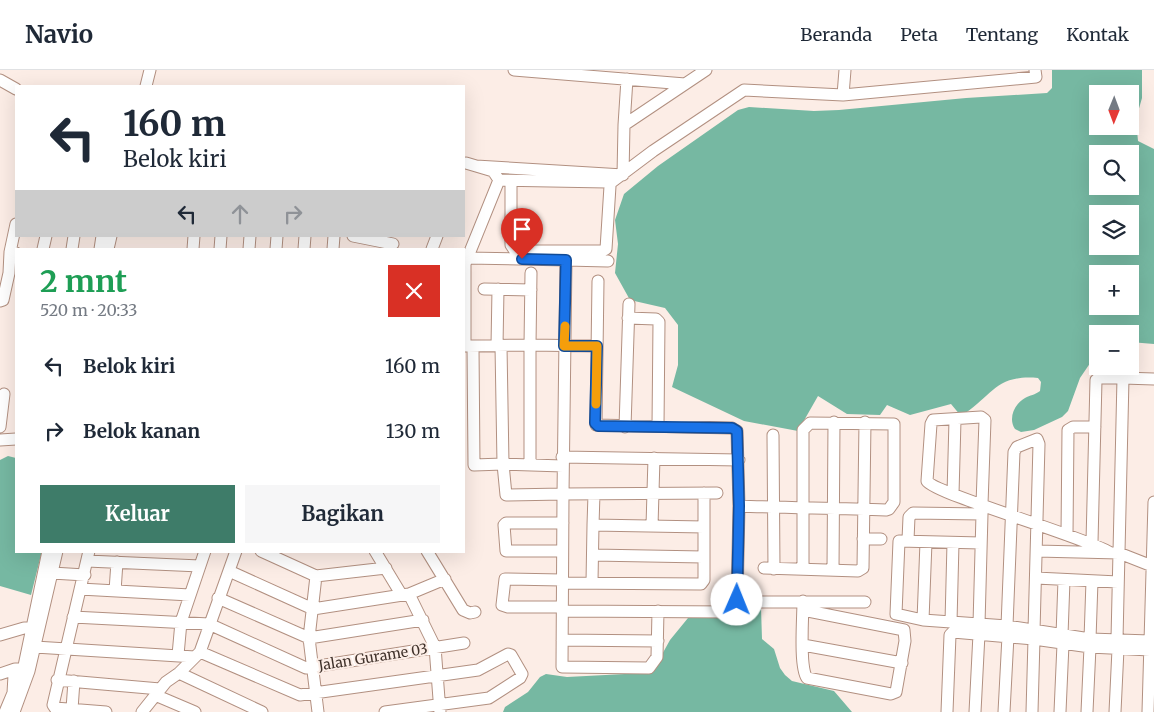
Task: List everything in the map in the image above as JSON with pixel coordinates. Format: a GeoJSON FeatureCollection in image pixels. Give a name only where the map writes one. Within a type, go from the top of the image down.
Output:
{"type":"FeatureCollection","features":[{"type":"Feature","properties":{"kind":"street"},"geometry":{"type":"LineString","coordinates":[[146,85],[150,70]]}},
{"type":"Feature","properties":{"kind":"street"},"geometry":{"type":"LineString","coordinates":[[514,70],[685,84]]}},
{"type":"Feature","properties":{"kind":"street"},"geometry":{"type":"LineString","coordinates":[[624,125],[706,70]]}},
{"type":"Feature","properties":{"kind":"street"},"geometry":{"type":"LineString","coordinates":[[843,95],[845,70]]}},
{"type":"Feature","properties":{"kind":"street"},"geometry":{"type":"LineString","coordinates":[[609,184],[744,90],[843,95],[1036,77],[1035,70]]}},
{"type":"Feature","properties":{"kind":"street"},"geometry":{"type":"LineString","coordinates":[[623,174],[627,79]]}},
{"type":"Feature","properties":{"kind":"street"},"geometry":{"type":"LineString","coordinates":[[0,80],[15,88]]}},
{"type":"Feature","properties":{"kind":"street"},"geometry":{"type":"LineString","coordinates":[[468,165],[623,174]]}},
{"type":"Feature","properties":{"kind":"street"},"geometry":{"type":"LineString","coordinates":[[468,165],[493,171],[505,180],[607,182],[609,184]]}},
{"type":"Feature","properties":{"kind":"street"},"geometry":{"type":"LineString","coordinates":[[505,180],[511,245],[515,251],[602,251],[606,249],[609,184]]}},
{"type":"Feature","properties":{"kind":"street"},"geometry":{"type":"LineString","coordinates":[[465,267],[467,258],[505,180]]}},
{"type":"Feature","properties":{"kind":"street"},"geometry":{"type":"LineString","coordinates":[[0,301],[3,300],[5,272],[15,228]]}},
{"type":"Feature","properties":{"kind":"street"},"geometry":{"type":"LineString","coordinates":[[359,237],[394,243]]}},
{"type":"Feature","properties":{"kind":"street"},"geometry":{"type":"LineString","coordinates":[[467,258],[608,261]]}},
{"type":"Feature","properties":{"kind":"street"},"geometry":{"type":"LineString","coordinates":[[566,260],[563,524],[561,551],[562,665],[565,668],[649,668],[657,658],[658,611]]}},
{"type":"Feature","properties":{"kind":"street"},"geometry":{"type":"LineString","coordinates":[[530,465],[531,273]]}},
{"type":"Feature","properties":{"kind":"street"},"geometry":{"type":"LineString","coordinates":[[598,281],[595,423],[598,426],[625,427],[734,428],[738,433],[739,506],[736,610],[732,612],[562,609],[508,607],[502,604],[505,578],[700,584],[704,580],[704,493]]}},
{"type":"Feature","properties":{"kind":"street"},"geometry":{"type":"LineString","coordinates":[[484,289],[531,290]]}},
{"type":"Feature","properties":{"kind":"street"},"geometry":{"type":"LineString","coordinates":[[498,289],[503,464],[506,495],[653,492],[717,493]]}},
{"type":"Feature","properties":{"kind":"street"},"geometry":{"type":"LineString","coordinates":[[465,290],[468,346],[469,465],[530,465],[654,458],[739,460]]}},
{"type":"Feature","properties":{"kind":"street"},"geometry":{"type":"LineString","coordinates":[[625,427],[628,304]]}},
{"type":"Feature","properties":{"kind":"street"},"geometry":{"type":"LineString","coordinates":[[628,318],[656,318],[659,322],[658,426]]}},
{"type":"Feature","properties":{"kind":"street"},"geometry":{"type":"LineString","coordinates":[[468,346],[597,346]]}},
{"type":"Feature","properties":{"kind":"street"},"geometry":{"type":"LineString","coordinates":[[1115,712],[1118,582],[1114,553],[1123,378]]}},
{"type":"Feature","properties":{"kind":"street"},"geometry":{"type":"LineString","coordinates":[[1092,542],[1097,379],[1154,379]]}},
{"type":"Feature","properties":{"kind":"street"},"geometry":{"type":"LineString","coordinates":[[0,427],[4,394]]}},
{"type":"Feature","properties":{"kind":"street"},"geometry":{"type":"LineString","coordinates":[[975,712],[979,629],[985,420],[981,417],[955,420],[936,419],[931,422],[927,481],[932,486],[954,494],[982,509]]}},
{"type":"Feature","properties":{"kind":"street"},"geometry":{"type":"LineString","coordinates":[[954,494],[955,420]]}},
{"type":"Feature","properties":{"kind":"street"},"geometry":{"type":"LineString","coordinates":[[833,570],[834,422]]}},
{"type":"Feature","properties":{"kind":"street"},"geometry":{"type":"LineString","coordinates":[[773,435],[774,507],[769,569],[862,570],[865,422]]}},
{"type":"Feature","properties":{"kind":"street"},"geometry":{"type":"LineString","coordinates":[[739,506],[803,508],[834,508],[886,510],[893,505],[894,424],[865,422],[810,423],[803,428],[803,508],[803,569]]}},
{"type":"Feature","properties":{"kind":"street"},"geometry":{"type":"LineString","coordinates":[[1067,535],[1068,430],[1073,427],[1095,427]]}},
{"type":"Feature","properties":{"kind":"street"},"geometry":{"type":"LineString","coordinates":[[1,437],[15,439]]}},
{"type":"Feature","properties":{"kind":"street"},"geometry":{"type":"LineString","coordinates":[[1004,712],[1014,450],[1038,440],[1038,525],[1032,712]]}},
{"type":"Feature","properties":{"kind":"street"},"geometry":{"type":"LineString","coordinates":[[652,526],[654,458]]}},
{"type":"Feature","properties":{"kind":"street"},"geometry":{"type":"LineString","coordinates":[[592,582],[594,494]]}},
{"type":"Feature","properties":{"kind":"street"},"geometry":{"type":"LineString","coordinates":[[1148,712],[1154,502]]}},
{"type":"Feature","properties":{"kind":"street"},"geometry":{"type":"LineString","coordinates":[[908,540],[909,517],[913,513],[982,509],[1011,514],[1038,525],[1092,542],[1114,553],[1152,566]]}},
{"type":"Feature","properties":{"kind":"street"},"geometry":{"type":"LineString","coordinates":[[561,551],[506,550],[504,525],[506,523],[563,524]]}},
{"type":"Feature","properties":{"kind":"street"},"geometry":{"type":"LineString","coordinates":[[593,525],[704,527]]}},
{"type":"Feature","properties":{"kind":"street"},"geometry":{"type":"LineString","coordinates":[[863,539],[881,540]]}},
{"type":"Feature","properties":{"kind":"street"},"geometry":{"type":"LineString","coordinates":[[981,544],[908,540],[898,542],[895,611],[900,616],[951,622],[979,629],[1008,631],[1090,643],[1150,645]]}},
{"type":"Feature","properties":{"kind":"street"},"geometry":{"type":"LineString","coordinates":[[923,620],[926,542]]}},
{"type":"Feature","properties":{"kind":"street"},"geometry":{"type":"LineString","coordinates":[[951,622],[953,543]]}},
{"type":"Feature","properties":{"kind":"street"},"geometry":{"type":"LineString","coordinates":[[1037,551],[1114,553]]}},
{"type":"Feature","properties":{"kind":"street"},"geometry":{"type":"LineString","coordinates":[[14,712],[20,694],[22,669],[35,647],[34,628],[48,553]]}},
{"type":"Feature","properties":{"kind":"street"},"geometry":{"type":"LineString","coordinates":[[4,712],[22,669],[57,553]]}},
{"type":"Feature","properties":{"kind":"street"},"geometry":{"type":"LineString","coordinates":[[178,655],[180,622],[204,553]]}},
{"type":"Feature","properties":{"kind":"street"},"geometry":{"type":"LineString","coordinates":[[142,712],[158,692],[197,654],[235,553]]}},
{"type":"Feature","properties":{"kind":"street"},"geometry":{"type":"LineString","coordinates":[[265,553],[316,576],[386,568]]}},
{"type":"Feature","properties":{"kind":"street"},"geometry":{"type":"LineString","coordinates":[[376,553],[423,620],[435,647],[439,675],[440,708]]}},
{"type":"Feature","properties":{"kind":"street"},"geometry":{"type":"LineString","coordinates":[[427,553],[463,610],[470,613],[475,612]]}},
{"type":"Feature","properties":{"kind":"street"},"geometry":{"type":"LineString","coordinates":[[592,555],[703,557]]}},
{"type":"Feature","properties":{"kind":"street"},"geometry":{"type":"LineString","coordinates":[[106,712],[54,706],[65,648],[85,575],[88,556],[117,562],[200,566]]}},
{"type":"Feature","properties":{"kind":"street"},"geometry":{"type":"LineString","coordinates":[[115,591],[117,562]]}},
{"type":"Feature","properties":{"kind":"street"},"geometry":{"type":"LineString","coordinates":[[229,571],[312,609],[405,594],[445,579]]}},
{"type":"Feature","properties":{"kind":"street"},"geometry":{"type":"LineString","coordinates":[[52,573],[85,575]]}},
{"type":"Feature","properties":{"kind":"street"},"geometry":{"type":"LineString","coordinates":[[316,576],[309,638],[318,712]]}},
{"type":"Feature","properties":{"kind":"street"},"geometry":{"type":"LineString","coordinates":[[1036,578],[1118,582]]}},
{"type":"Feature","properties":{"kind":"street"},"geometry":{"type":"LineString","coordinates":[[1060,712],[1064,580]]}},
{"type":"Feature","properties":{"kind":"street"},"geometry":{"type":"LineString","coordinates":[[1087,712],[1092,581]]}},
{"type":"Feature","properties":{"kind":"street"},"geometry":{"type":"LineString","coordinates":[[80,589],[190,595]]}},
{"type":"Feature","properties":{"kind":"street"},"geometry":{"type":"LineString","coordinates":[[218,598],[309,638],[423,620]]}},
{"type":"Feature","properties":{"kind":"street"},"geometry":{"type":"LineString","coordinates":[[737,602],[803,606],[865,602]]}},
{"type":"Feature","properties":{"kind":"street"},"geometry":{"type":"LineString","coordinates":[[803,606],[902,629],[906,636],[897,689],[893,694],[809,679],[806,676],[803,645],[803,606]]}},
{"type":"Feature","properties":{"kind":"street"},"geometry":{"type":"LineString","coordinates":[[73,616],[209,624],[299,666],[312,667]]}},
{"type":"Feature","properties":{"kind":"street"},"geometry":{"type":"LineString","coordinates":[[0,635],[34,628]]}},
{"type":"Feature","properties":{"kind":"street"},"geometry":{"type":"LineString","coordinates":[[947,712],[950,634],[979,629]]}},
{"type":"Feature","properties":{"kind":"street"},"geometry":{"type":"LineString","coordinates":[[562,640],[658,641]]}},
{"type":"Feature","properties":{"kind":"street","name":"Jalan Gurame 03"},"geometry":{"type":"LineString","coordinates":[[312,667],[464,643]]}},
{"type":"Feature","properties":{"kind":"street"},"geometry":{"type":"LineString","coordinates":[[803,645],[902,663]]}},
{"type":"Feature","properties":{"kind":"street"},"geometry":{"type":"LineString","coordinates":[[35,647],[178,655],[197,654],[295,694],[315,694],[484,669],[508,654],[511,655],[522,676],[489,698],[440,708],[385,712]]}},
{"type":"Feature","properties":{"kind":"street"},"geometry":{"type":"LineString","coordinates":[[0,674],[22,669]]}},
{"type":"Feature","properties":{"kind":"street"},"geometry":{"type":"LineString","coordinates":[[179,673],[244,708],[262,712]]}},
{"type":"Feature","properties":{"kind":"street"},"geometry":{"type":"LineString","coordinates":[[58,680],[158,692],[195,712]]}},
{"type":"Feature","properties":{"kind":"street"},"geometry":{"type":"LineString","coordinates":[[72,709],[74,681]]}},
{"type":"Feature","properties":{"kind":"shaded area"},"geometry":{"type":"Polygon","coordinates":[[[1052,70],[1142,70],[1142,98],[1139,108],[1139,85],[1089,85],[1089,135],[1137,135],[1138,141],[1154,149],[1154,344],[1139,343],[1139,325],[1089,325],[1089,365],[1080,378],[1068,411],[1062,417],[1034,430],[1021,432],[1015,429],[1012,421],[1013,412],[1021,401],[1040,391],[1041,382],[1038,378],[1024,378],[1003,383],[961,416],[951,404],[910,415],[887,405],[880,415],[847,414],[818,396],[798,431],[744,421],[672,387],[678,365],[678,325],[665,308],[630,300],[615,273],[618,244],[615,220],[624,194],[658,166],[738,110],[749,107],[814,111],[839,110],[966,98],[1047,93],[1052,88],[1052,70]]]}},
{"type":"Feature","properties":{"kind":"shaded area"},"geometry":{"type":"Polygon","coordinates":[[[8,456],[15,458],[15,553],[42,553],[31,595],[0,586],[0,460],[8,456]]]}},
{"type":"Feature","properties":{"kind":"shaded area"},"geometry":{"type":"Polygon","coordinates":[[[742,607],[761,608],[762,639],[774,649],[780,668],[785,675],[792,681],[834,691],[852,712],[503,712],[505,707],[528,692],[540,677],[546,674],[567,677],[644,673],[660,658],[670,640],[688,618],[742,607]]]}},
{"type":"Feature","properties":{"kind":"slow traffic"},"geometry":{"type":"LineString","coordinates":[[565,326],[564,346],[597,346],[596,404]]}},
{"type":"Feature","properties":{"kind":"route"},"geometry":{"type":"LineString","coordinates":[[522,259],[566,260],[564,346],[597,346],[595,423],[598,426],[736,429],[739,451],[737,600]]}}]}
